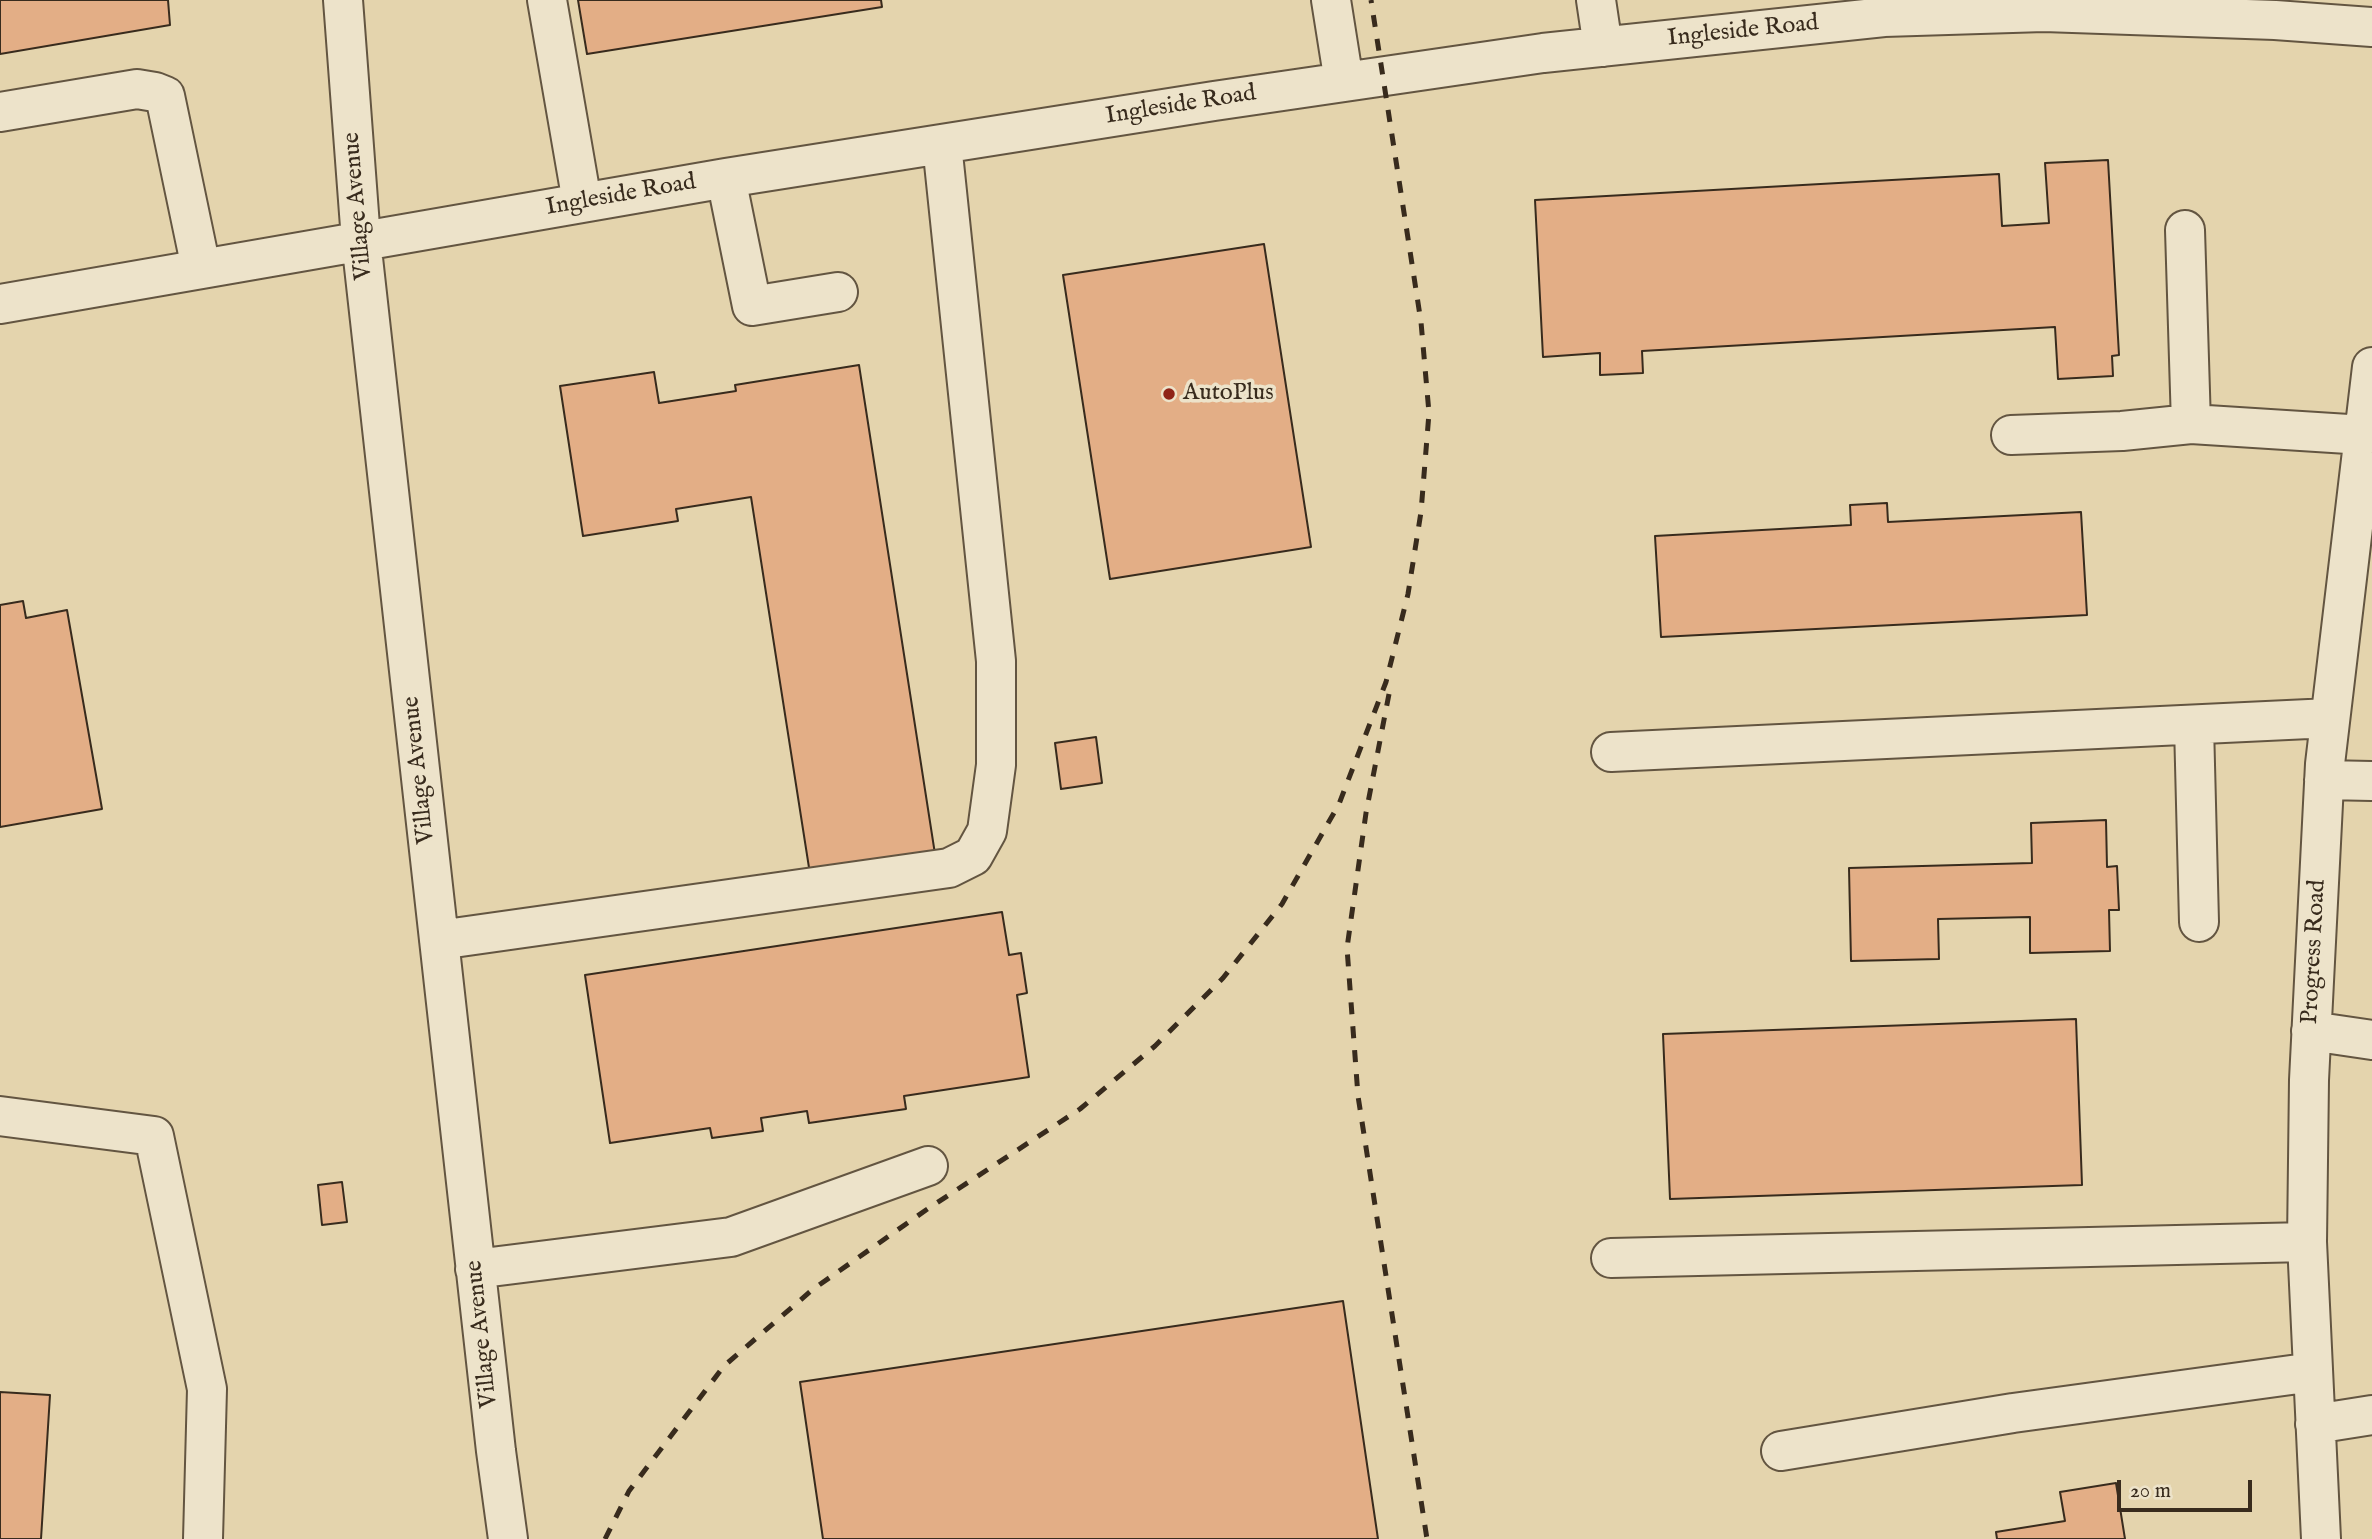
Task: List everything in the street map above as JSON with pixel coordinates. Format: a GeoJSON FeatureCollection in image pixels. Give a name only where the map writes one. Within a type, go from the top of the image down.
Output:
{"type":"FeatureCollection","features":[{"type":"Feature","properties":{"kind":"street","name":"Village Avenue"},"geometry":{"type":"LineString","coordinates":[[344,0],[361,240],[475,1269],[508,1539]]}},
{"type":"Feature","properties":{"kind":"street"},"geometry":{"type":"LineString","coordinates":[[547,0],[582,202]]}},
{"type":"Feature","properties":{"kind":"street"},"geometry":{"type":"LineString","coordinates":[[1331,0],[1344,82]]}},
{"type":"Feature","properties":{"kind":"street"},"geometry":{"type":"LineString","coordinates":[[1596,0],[1603,47]]}},
{"type":"Feature","properties":{"kind":"street","name":"Ingleside Road"},"geometry":{"type":"LineString","coordinates":[[0,304],[726,178],[1543,53],[1884,17],[2044,12],[2262,19],[2369,18]]}},
{"type":"Feature","properties":{"kind":"street"},"geometry":{"type":"LineString","coordinates":[[0,112],[137,89],[165,96],[201,268]]}},
{"type":"Feature","properties":{"kind":"street"},"geometry":{"type":"LineString","coordinates":[[439,940],[949,868],[973,856],[987,831],[996,765],[996,662],[942,144]]}},
{"type":"Feature","properties":{"kind":"street"},"geometry":{"type":"LineString","coordinates":[[726,178],[752,306],[838,292]]}},
{"type":"Feature","properties":{"kind":"street"},"geometry":{"type":"LineString","coordinates":[[2185,230],[2191,424]]}},
{"type":"Feature","properties":{"kind":"street","name":"Progress Road"},"geometry":{"type":"LineString","coordinates":[[2321,1539],[2307,1242],[2311,1031],[2324,780],[2372,367]]}},
{"type":"Feature","properties":{"kind":"street"},"geometry":{"type":"LineString","coordinates":[[2011,435],[2122,431],[2191,424],[2364,435]]}},
{"type":"Feature","properties":{"kind":"street"},"geometry":{"type":"LineString","coordinates":[[1611,752],[2330,718]]}},
{"type":"Feature","properties":{"kind":"street"},"geometry":{"type":"LineString","coordinates":[[2194,725],[2199,922]]}},
{"type":"Feature","properties":{"kind":"street"},"geometry":{"type":"LineString","coordinates":[[2324,780],[2372,781]]}},
{"type":"Feature","properties":{"kind":"street"},"geometry":{"type":"LineString","coordinates":[[2311,1031],[2372,1041]]}},
{"type":"Feature","properties":{"kind":"street"},"geometry":{"type":"LineString","coordinates":[[0,1116],[154,1136],[207,1389],[203,1539]]}},
{"type":"Feature","properties":{"kind":"street"},"geometry":{"type":"LineString","coordinates":[[475,1269],[731,1237],[928,1166]]}},
{"type":"Feature","properties":{"kind":"street"},"geometry":{"type":"LineString","coordinates":[[1611,1258],[2307,1242]]}},
{"type":"Feature","properties":{"kind":"street"},"geometry":{"type":"LineString","coordinates":[[1781,1451],[2013,1413],[2313,1373]]}},
{"type":"Feature","properties":{"kind":"street"},"geometry":{"type":"LineString","coordinates":[[2315,1424],[2372,1415]]}},
{"type":"Feature","properties":{"kind":"building"},"geometry":{"type":"Polygon","coordinates":[[[0,0],[168,0],[170,25],[0,54],[0,0]]]}},
{"type":"Feature","properties":{"kind":"building"},"geometry":{"type":"Polygon","coordinates":[[[578,0],[881,0],[882,7],[587,54],[578,0]]]}},
{"type":"Feature","properties":{"kind":"building"},"geometry":{"type":"Polygon","coordinates":[[[2108,160],[2119,355],[2112,356],[2113,376],[2058,379],[2055,327],[1642,351],[1643,373],[1600,375],[1600,353],[1543,357],[1535,200],[1999,174],[2002,226],[2049,223],[2045,163],[2108,160]]]}},
{"type":"Feature","properties":{"kind":"building"},"geometry":{"type":"Polygon","coordinates":[[[1264,244],[1311,547],[1110,579],[1063,275],[1264,244]]]}},
{"type":"Feature","properties":{"kind":"building"},"geometry":{"type":"Polygon","coordinates":[[[859,365],[935,854],[810,874],[751,497],[676,509],[678,521],[583,536],[560,386],[654,372],[659,403],[736,391],[735,385],[859,365]]]}},
{"type":"Feature","properties":{"kind":"building"},"geometry":{"type":"Polygon","coordinates":[[[1887,503],[1888,522],[2081,512],[2087,615],[1661,637],[1655,536],[1851,525],[1850,505],[1887,503]]]}},
{"type":"Feature","properties":{"kind":"building"},"geometry":{"type":"Polygon","coordinates":[[[23,601],[26,618],[67,610],[102,809],[0,827],[0,605],[23,601]]]}},
{"type":"Feature","properties":{"kind":"building"},"geometry":{"type":"Polygon","coordinates":[[[1096,737],[1102,783],[1061,789],[1055,743],[1096,737]]]}},
{"type":"Feature","properties":{"kind":"building"},"geometry":{"type":"Polygon","coordinates":[[[2106,820],[2107,867],[2117,866],[2119,910],[2109,910],[2110,951],[2030,953],[2030,917],[1938,919],[1939,959],[1851,961],[1849,868],[2032,863],[2031,823],[2106,820]]]}},
{"type":"Feature","properties":{"kind":"building"},"geometry":{"type":"Polygon","coordinates":[[[1002,912],[1009,955],[1021,953],[1027,993],[1017,995],[1029,1077],[904,1096],[906,1109],[809,1123],[807,1111],[761,1118],[763,1131],[712,1138],[710,1128],[610,1143],[585,975],[1002,912]]]}},
{"type":"Feature","properties":{"kind":"building"},"geometry":{"type":"Polygon","coordinates":[[[2076,1019],[2082,1185],[1670,1199],[1663,1034],[2076,1019]]]}},
{"type":"Feature","properties":{"kind":"building"},"geometry":{"type":"Polygon","coordinates":[[[342,1182],[347,1222],[322,1225],[318,1185],[342,1182]]]}},
{"type":"Feature","properties":{"kind":"building"},"geometry":{"type":"Polygon","coordinates":[[[1343,1301],[1378,1539],[823,1539],[800,1382],[1343,1301]]]}},
{"type":"Feature","properties":{"kind":"building"},"geometry":{"type":"Polygon","coordinates":[[[0,1392],[50,1395],[41,1539],[0,1539],[0,1392]]]}},
{"type":"Feature","properties":{"kind":"building"},"geometry":{"type":"Polygon","coordinates":[[[2116,1483],[2125,1539],[1997,1539],[1996,1532],[2065,1521],[2060,1492],[2116,1483]]]}},
{"type":"Feature","properties":{"kind":"railway"},"geometry":{"type":"LineString","coordinates":[[605,1539],[629,1491],[724,1366],[812,1290],[926,1210],[1080,1109],[1155,1046],[1223,978],[1282,904],[1339,804],[1386,682],[1408,594],[1421,512],[1429,413],[1421,322],[1371,0]]}},
{"type":"Feature","properties":{"kind":"railway"},"geometry":{"type":"LineString","coordinates":[[1389,694],[1366,813],[1347,948],[1358,1096],[1427,1539]]}},
{"type":"Feature","properties":{"kind":"place","name":"AutoPlus"},"geometry":{"type":"Point","coordinates":[1169,394]}}]}
